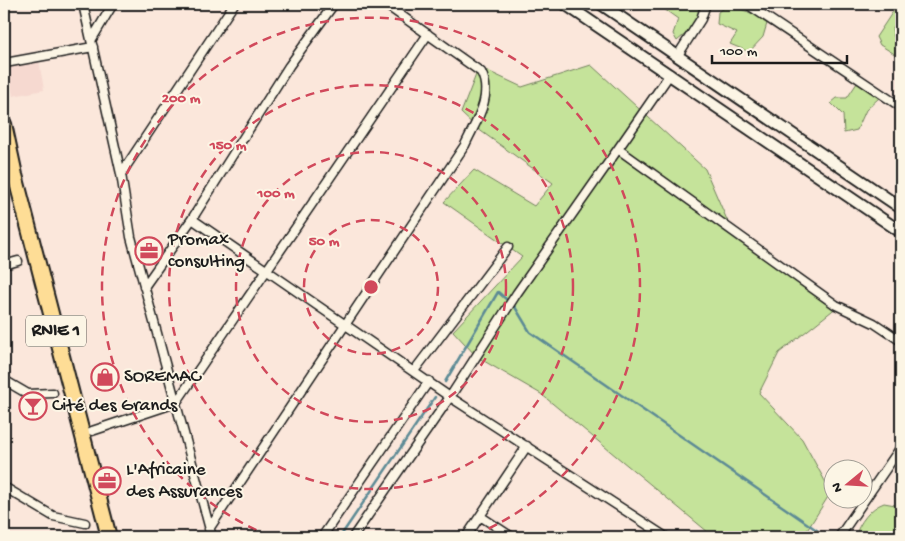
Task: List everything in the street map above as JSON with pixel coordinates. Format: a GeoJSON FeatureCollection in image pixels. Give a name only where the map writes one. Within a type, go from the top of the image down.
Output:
{"type":"FeatureCollection","features":[{"type":"Feature","properties":{"kind":"highway","name":"RNIE 1"},"geometry":{"type":"LineString","coordinates":[[4,124],[15,174],[109,537]]}},
{"type":"Feature","properties":{"kind":"street"},"geometry":{"type":"LineString","coordinates":[[83,4],[84,18],[92,43],[121,174],[131,237],[211,533]]}},
{"type":"Feature","properties":{"kind":"street"},"geometry":{"type":"LineString","coordinates":[[5,63],[92,43],[113,4]]}},
{"type":"Feature","properties":{"kind":"street"},"geometry":{"type":"LineString","coordinates":[[121,174],[234,4]]}},
{"type":"Feature","properties":{"kind":"street"},"geometry":{"type":"LineString","coordinates":[[144,287],[192,219],[289,66],[334,4]]}},
{"type":"Feature","properties":{"kind":"street"},"geometry":{"type":"LineString","coordinates":[[211,533],[346,324],[465,145],[487,93],[486,80],[481,72],[385,4]]}},
{"type":"Feature","properties":{"kind":"street"},"geometry":{"type":"LineString","coordinates":[[565,4],[901,232]]}},
{"type":"Feature","properties":{"kind":"street"},"geometry":{"type":"LineString","coordinates":[[601,4],[901,208]]}},
{"type":"Feature","properties":{"kind":"street"},"geometry":{"type":"LineString","coordinates":[[678,55],[701,19],[706,4]]}},
{"type":"Feature","properties":{"kind":"street"},"geometry":{"type":"LineString","coordinates":[[746,4],[901,107]]}},
{"type":"Feature","properties":{"kind":"street"},"geometry":{"type":"LineString","coordinates":[[92,431],[176,403],[428,34]]}},
{"type":"Feature","properties":{"kind":"street"},"geometry":{"type":"LineString","coordinates":[[353,537],[450,397],[504,311],[670,74]]}},
{"type":"Feature","properties":{"kind":"street"},"geometry":{"type":"LineString","coordinates":[[618,150],[836,305],[874,323],[901,342]]}},
{"type":"Feature","properties":{"kind":"street"},"geometry":{"type":"LineString","coordinates":[[192,219],[450,397],[666,537]]}},
{"type":"Feature","properties":{"kind":"street"},"geometry":{"type":"LineString","coordinates":[[414,371],[508,247]]}},
{"type":"Feature","properties":{"kind":"street"},"geometry":{"type":"LineString","coordinates":[[4,265],[18,262]]}},
{"type":"Feature","properties":{"kind":"street"},"geometry":{"type":"LineString","coordinates":[[4,380],[28,394],[53,393]]}},
{"type":"Feature","properties":{"kind":"street"},"geometry":{"type":"LineString","coordinates":[[322,537],[429,381]]}},
{"type":"Feature","properties":{"kind":"street"},"geometry":{"type":"LineString","coordinates":[[466,537],[527,446]]}},
{"type":"Feature","properties":{"kind":"street"},"geometry":{"type":"LineString","coordinates":[[839,537],[899,456],[901,448]]}},
{"type":"Feature","properties":{"kind":"street"},"geometry":{"type":"LineString","coordinates":[[4,487],[52,516],[85,522]]}},
{"type":"Feature","properties":{"kind":"street"},"geometry":{"type":"LineString","coordinates":[[480,516],[512,537]]}},
{"type":"Feature","properties":{"kind":"shaded area"},"geometry":{"type":"Polygon","coordinates":[[[39,61],[44,90],[13,96],[8,67],[39,61]]]}},
{"type":"Feature","properties":{"kind":"green space"},"geometry":{"type":"Polygon","coordinates":[[[668,4],[704,4],[690,30],[677,41],[673,34],[678,19],[664,9],[668,4]]]}},
{"type":"Feature","properties":{"kind":"green space"},"geometry":{"type":"Polygon","coordinates":[[[728,4],[768,20],[763,37],[749,52],[730,44],[737,33],[717,24],[718,12],[728,4]]]}},
{"type":"Feature","properties":{"kind":"green space"},"geometry":{"type":"Polygon","coordinates":[[[901,9],[899,19],[892,29],[894,37],[901,36],[901,58],[880,45],[876,37],[894,10],[901,9]]]}},
{"type":"Feature","properties":{"kind":"green space"},"geometry":{"type":"Polygon","coordinates":[[[591,65],[705,169],[734,236],[837,307],[779,353],[759,393],[802,439],[822,476],[822,506],[803,537],[714,537],[541,394],[477,357],[453,331],[522,257],[444,202],[474,170],[534,206],[553,183],[478,129],[461,113],[479,67],[522,87],[591,65]]]}},
{"type":"Feature","properties":{"kind":"green space"},"geometry":{"type":"Polygon","coordinates":[[[859,80],[880,97],[866,110],[857,130],[844,133],[843,115],[831,103],[837,98],[847,98],[859,80]]]}},
{"type":"Feature","properties":{"kind":"green space"},"geometry":{"type":"Polygon","coordinates":[[[884,503],[901,506],[901,537],[855,537],[859,526],[866,517],[874,508],[884,503]]]}},
{"type":"Feature","properties":{"kind":"waterway"},"geometry":{"type":"LineString","coordinates":[[445,382],[498,292],[515,307],[530,332],[818,531]]}},
{"type":"Feature","properties":{"kind":"waterway"},"geometry":{"type":"LineString","coordinates":[[340,537],[435,397]]}},
{"type":"Feature","properties":{"kind":"place","name":"Promax consulting"},"geometry":{"type":"Point","coordinates":[149,251]}},
{"type":"Feature","properties":{"kind":"place","name":"SOREMAC"},"geometry":{"type":"Point","coordinates":[105,377]}},
{"type":"Feature","properties":{"kind":"place","name":"Cité des Grands"},"geometry":{"type":"Point","coordinates":[33,406]}},
{"type":"Feature","properties":{"kind":"place","name":"L'Africaine des Assurances"},"geometry":{"type":"Point","coordinates":[107,481]}}]}
